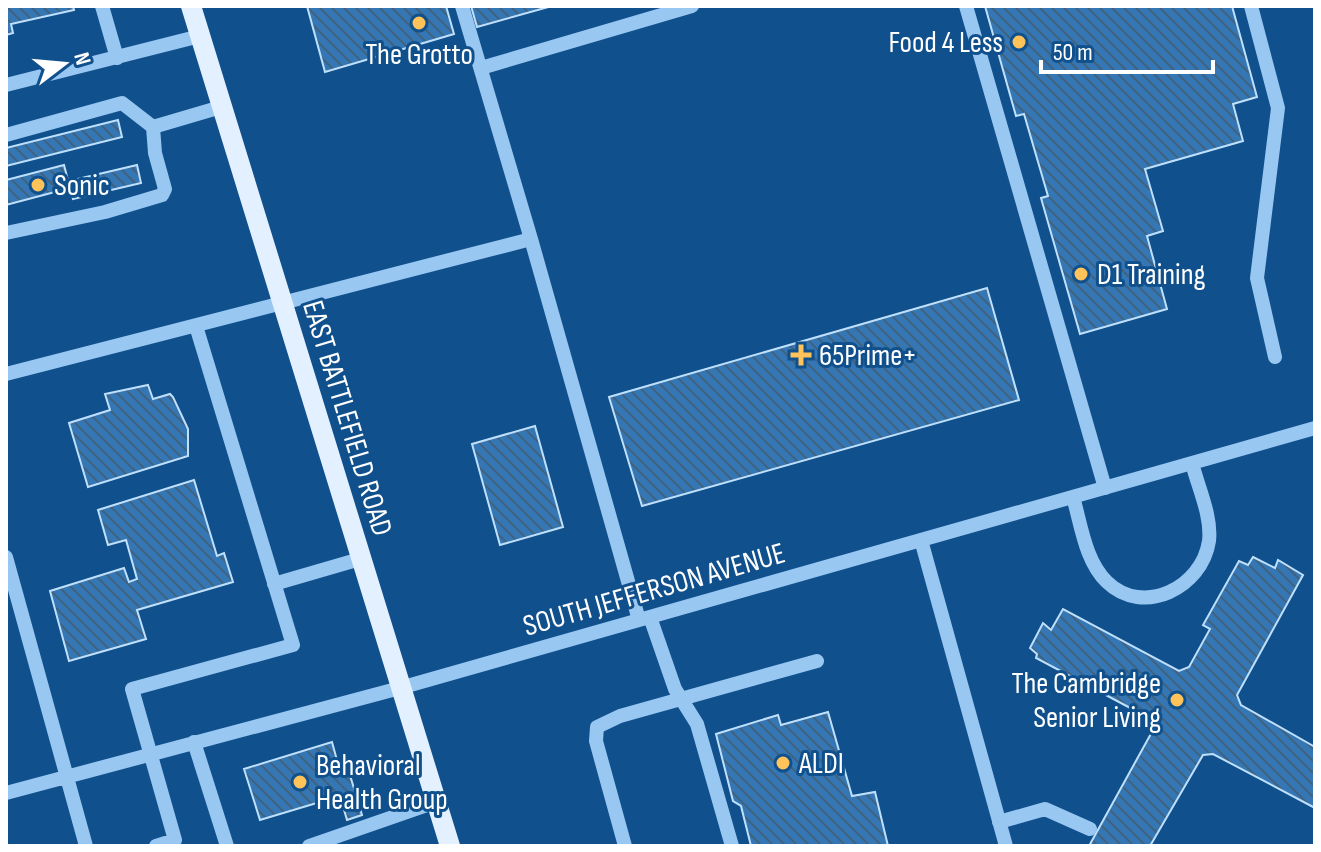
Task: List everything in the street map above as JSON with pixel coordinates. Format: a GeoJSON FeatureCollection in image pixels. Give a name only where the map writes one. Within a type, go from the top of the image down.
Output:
{"type":"FeatureCollection","features":[{"type":"Feature","properties":{"kind":"main road","name":"EAST BATTLEFIELD ROAD"},"geometry":{"type":"LineString","coordinates":[[191,6],[450,846]]}},
{"type":"Feature","properties":{"kind":"street"},"geometry":{"type":"LineString","coordinates":[[102,6],[117,58]]}},
{"type":"Feature","properties":{"kind":"street"},"geometry":{"type":"LineString","coordinates":[[462,6],[644,619],[668,673],[697,724],[732,846]]}},
{"type":"Feature","properties":{"kind":"street"},"geometry":{"type":"LineString","coordinates":[[481,68],[692,6]]}},
{"type":"Feature","properties":{"kind":"street"},"geometry":{"type":"LineString","coordinates":[[966,6],[1105,488]]}},
{"type":"Feature","properties":{"kind":"street"},"geometry":{"type":"LineString","coordinates":[[1251,6],[1278,108],[1257,278],[1275,357]]}},
{"type":"Feature","properties":{"kind":"street"},"geometry":{"type":"LineString","coordinates":[[6,85],[200,36]]}},
{"type":"Feature","properties":{"kind":"street"},"geometry":{"type":"LineString","coordinates":[[6,135],[122,103],[153,127],[155,153],[165,189],[162,195],[105,212],[6,233]]}},
{"type":"Feature","properties":{"kind":"street"},"geometry":{"type":"LineString","coordinates":[[153,127],[221,107]]}},
{"type":"Feature","properties":{"kind":"street"},"geometry":{"type":"LineString","coordinates":[[6,374],[531,239]]}},
{"type":"Feature","properties":{"kind":"street"},"geometry":{"type":"LineString","coordinates":[[156,846],[175,840],[132,689],[293,645],[196,326]]}},
{"type":"Feature","properties":{"kind":"street","name":"SOUTH JEFFERSON AVENUE"},"geometry":{"type":"LineString","coordinates":[[6,793],[400,688],[1315,428]]}},
{"type":"Feature","properties":{"kind":"street"},"geometry":{"type":"LineString","coordinates":[[1073,497],[1087,548],[1106,581],[1140,599],[1165,594],[1190,581],[1205,557],[1209,540],[1208,522],[1192,463]]}},
{"type":"Feature","properties":{"kind":"street"},"geometry":{"type":"LineString","coordinates":[[921,540],[1006,846]]}},
{"type":"Feature","properties":{"kind":"street"},"geometry":{"type":"LineString","coordinates":[[6,557],[86,846]]}},
{"type":"Feature","properties":{"kind":"street"},"geometry":{"type":"LineString","coordinates":[[274,584],[360,559]]}},
{"type":"Feature","properties":{"kind":"street"},"geometry":{"type":"LineString","coordinates":[[625,846],[596,741],[597,727],[620,716],[817,661]]}},
{"type":"Feature","properties":{"kind":"street"},"geometry":{"type":"LineString","coordinates":[[194,742],[227,846]]}},
{"type":"Feature","properties":{"kind":"street"},"geometry":{"type":"LineString","coordinates":[[309,846],[436,802]]}},
{"type":"Feature","properties":{"kind":"street"},"geometry":{"type":"LineString","coordinates":[[999,822],[1045,809],[1090,829]]}},
{"type":"Feature","properties":{"kind":"building"},"geometry":{"type":"Polygon","coordinates":[[[6,6],[73,6],[74,10],[11,24],[13,33],[6,35],[6,6]]]}},
{"type":"Feature","properties":{"kind":"building"},"geometry":{"type":"Polygon","coordinates":[[[307,6],[446,6],[454,34],[325,72],[307,6]]]}},
{"type":"Feature","properties":{"kind":"building"},"geometry":{"type":"Polygon","coordinates":[[[471,6],[552,6],[477,27],[471,6]]]}},
{"type":"Feature","properties":{"kind":"building"},"geometry":{"type":"Polygon","coordinates":[[[985,6],[1232,6],[1257,97],[1233,104],[1243,141],[1145,169],[1163,231],[1147,236],[1167,309],[1080,334],[1041,198],[1048,196],[1024,114],[1016,116],[985,6]]]}},
{"type":"Feature","properties":{"kind":"building"},"geometry":{"type":"Polygon","coordinates":[[[118,120],[122,137],[6,166],[6,148],[118,120]]]}},
{"type":"Feature","properties":{"kind":"building","name":"Sonic"},"geometry":{"type":"Polygon","coordinates":[[[64,165],[70,188],[6,205],[6,180],[64,165]]]}},
{"type":"Feature","properties":{"kind":"building"},"geometry":{"type":"Polygon","coordinates":[[[137,165],[141,183],[73,199],[69,181],[137,165]]]}},
{"type":"Feature","properties":{"kind":"building"},"geometry":{"type":"Polygon","coordinates":[[[987,288],[1019,400],[642,506],[609,397],[987,288]]]}},
{"type":"Feature","properties":{"kind":"building"},"geometry":{"type":"Polygon","coordinates":[[[148,385],[153,399],[170,394],[173,397],[188,429],[188,456],[88,487],[69,423],[110,410],[105,394],[148,385]]]}},
{"type":"Feature","properties":{"kind":"building"},"geometry":{"type":"Polygon","coordinates":[[[535,426],[563,527],[500,545],[472,444],[535,426]]]}},
{"type":"Feature","properties":{"kind":"building"},"geometry":{"type":"Polygon","coordinates":[[[194,480],[217,556],[224,553],[233,582],[137,610],[146,639],[69,661],[50,591],[124,568],[129,582],[137,579],[126,540],[108,545],[98,510],[194,480]]]}},
{"type":"Feature","properties":{"kind":"building","name":"The Cambridge Senior Living"},"geometry":{"type":"Polygon","coordinates":[[[1253,557],[1275,568],[1278,560],[1303,575],[1237,695],[1241,705],[1315,747],[1315,808],[1213,754],[1203,755],[1150,846],[1089,846],[1153,730],[1151,719],[1036,658],[1037,654],[1030,648],[1043,623],[1051,630],[1063,609],[1179,671],[1189,667],[1210,629],[1203,625],[1239,561],[1248,565],[1253,557]]]}},
{"type":"Feature","properties":{"kind":"building","name":"ALDI"},"geometry":{"type":"Polygon","coordinates":[[[828,712],[852,796],[875,792],[888,846],[751,846],[741,806],[733,801],[716,734],[778,715],[781,725],[828,712]]]}},
{"type":"Feature","properties":{"kind":"building","name":"Behavioral Health Group"},"geometry":{"type":"Polygon","coordinates":[[[332,742],[338,764],[346,762],[362,815],[347,820],[340,796],[260,820],[244,769],[332,742]]]}},
{"type":"Feature","properties":{"kind":"place","name":"The Grotto"},"geometry":{"type":"Point","coordinates":[419,23]}},
{"type":"Feature","properties":{"kind":"place","name":"Food 4 Less"},"geometry":{"type":"Point","coordinates":[1019,42]}},
{"type":"Feature","properties":{"kind":"place","name":"Sonic"},"geometry":{"type":"Point","coordinates":[38,185]}},
{"type":"Feature","properties":{"kind":"place","name":"D1 Training"},"geometry":{"type":"Point","coordinates":[1081,274]}},
{"type":"Feature","properties":{"kind":"place","name":"65Prime+"},"geometry":{"type":"Point","coordinates":[801,355]}},
{"type":"Feature","properties":{"kind":"place","name":"The Cambridge Senior Living"},"geometry":{"type":"Point","coordinates":[1177,700]}},
{"type":"Feature","properties":{"kind":"place","name":"ALDI"},"geometry":{"type":"Point","coordinates":[783,763]}},
{"type":"Feature","properties":{"kind":"place","name":"Behavioral Health Group"},"geometry":{"type":"Point","coordinates":[300,782]}}]}
